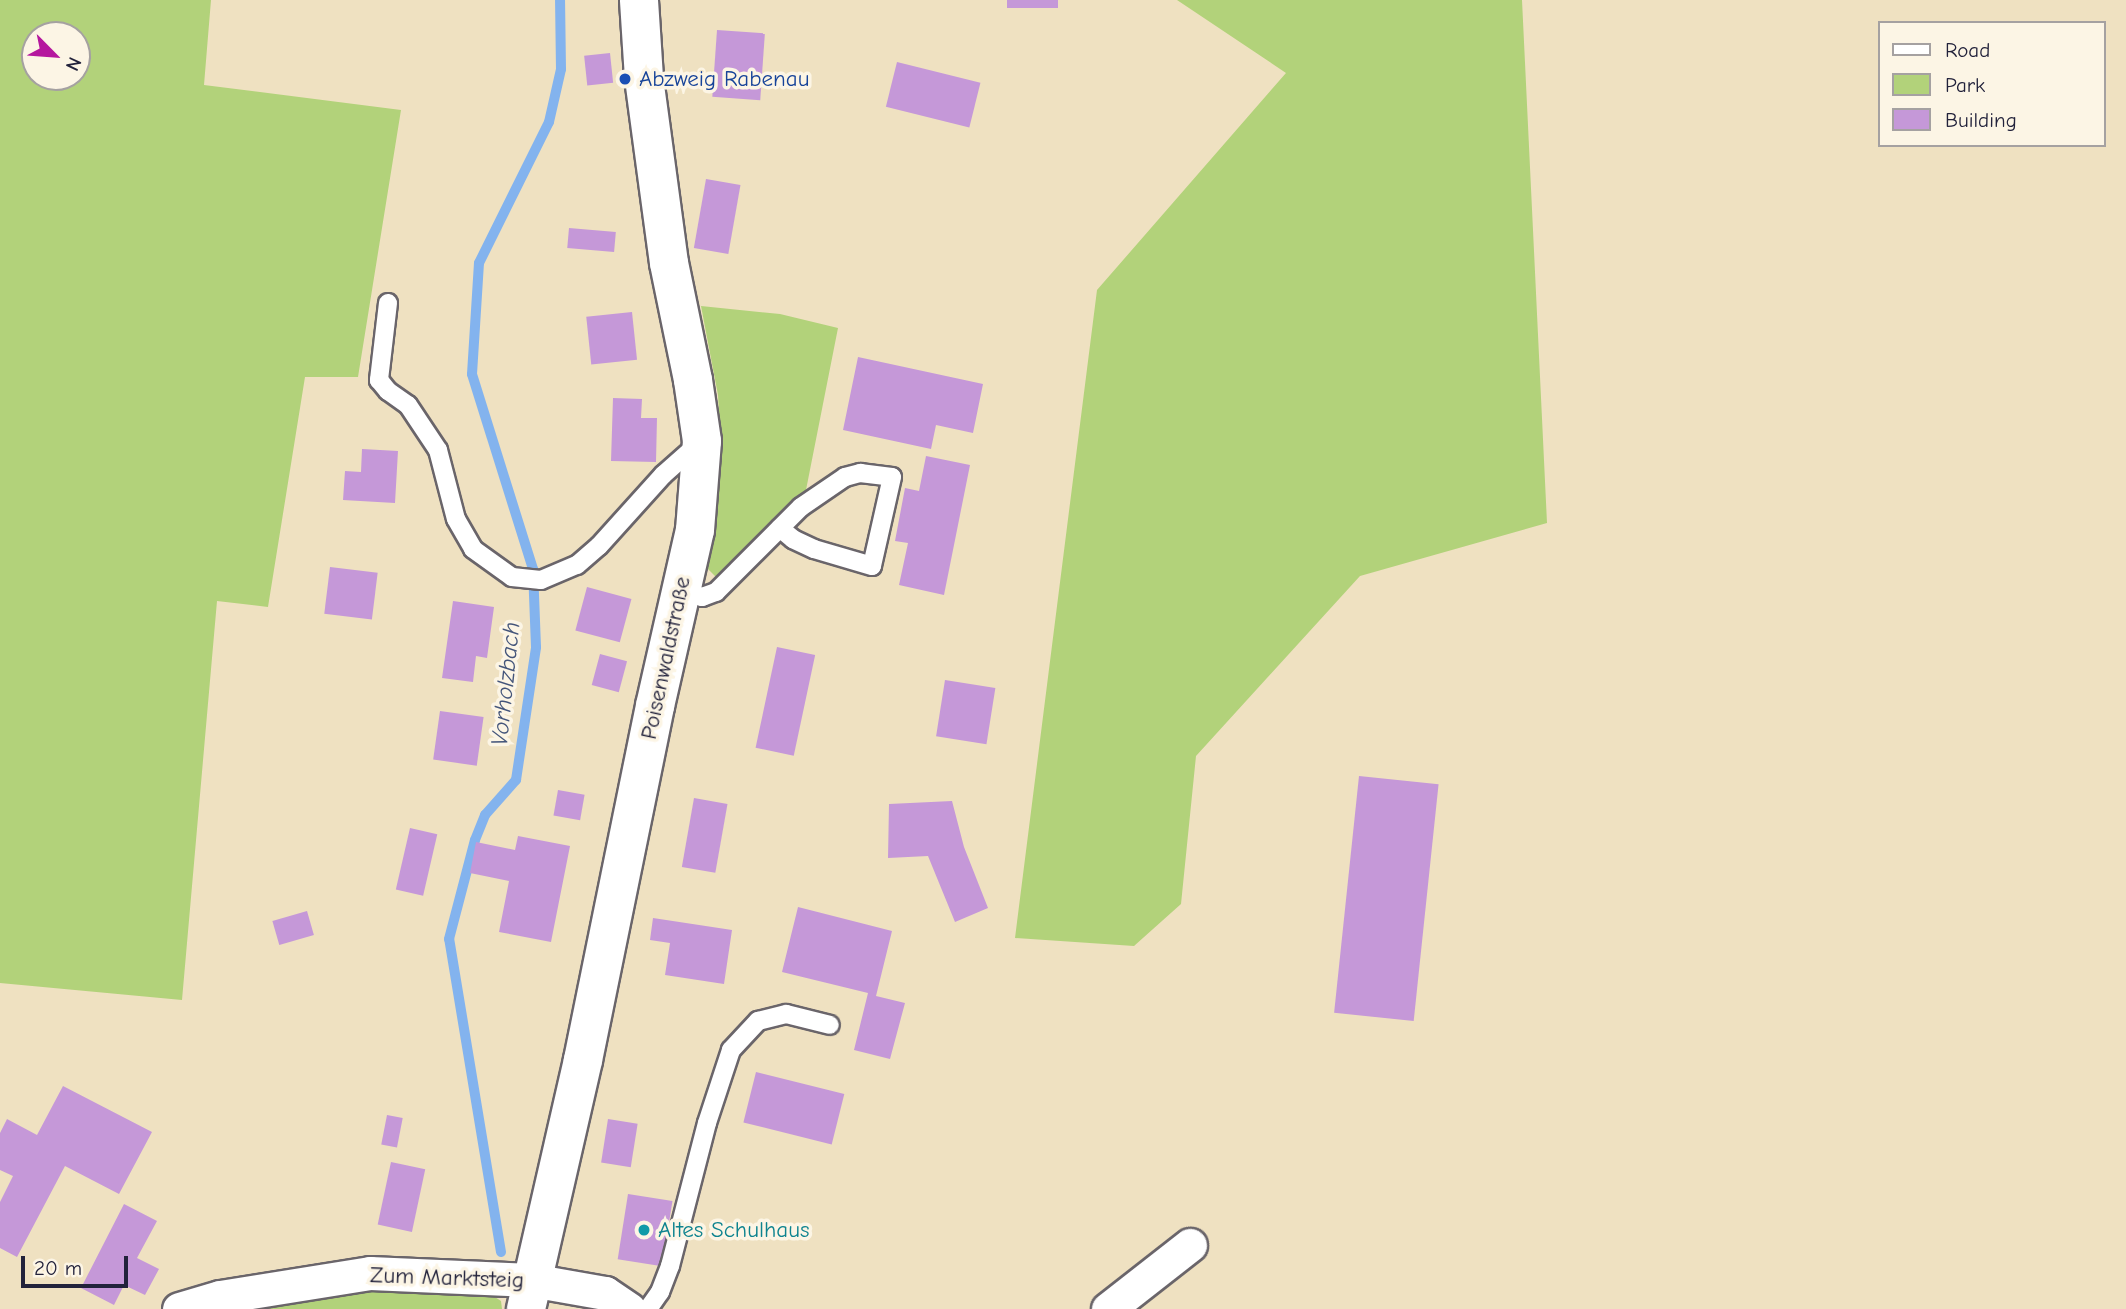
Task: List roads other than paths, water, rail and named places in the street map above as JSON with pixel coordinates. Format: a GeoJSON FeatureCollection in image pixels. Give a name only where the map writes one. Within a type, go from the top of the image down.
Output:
{"type":"FeatureCollection","features":[{"type":"Feature","properties":{"kind":"street","name":"Poisenwaldstraße"},"geometry":{"type":"LineString","coordinates":[[513,1287],[583,1060],[695,530],[702,441],[693,380],[668,264],[643,78],[639,0]]}},
{"type":"Feature","properties":{"kind":"street"},"geometry":{"type":"LineString","coordinates":[[1108,1309],[1189,1245]]}},
{"type":"Feature","properties":{"kind":"street","name":"Zum Marktsteig"},"geometry":{"type":"LineString","coordinates":[[179,1309],[220,1297],[370,1273],[605,1293],[629,1309]]}},
{"type":"Feature","properties":{"kind":"lane"},"geometry":{"type":"LineString","coordinates":[[388,303],[379,380],[388,391],[408,405],[438,450],[456,519],[473,550],[512,577],[541,580],[577,565],[599,546],[663,475],[702,441]]}},
{"type":"Feature","properties":{"kind":"lane"},"geometry":{"type":"LineString","coordinates":[[681,592],[702,597],[716,593],[800,507],[845,477],[859,473],[892,477],[872,566],[814,549],[793,539],[780,528]]}},
{"type":"Feature","properties":{"kind":"lane"},"geometry":{"type":"LineString","coordinates":[[648,1309],[660,1292],[670,1266],[707,1124],[732,1049],[758,1021],[786,1014],[831,1024]]}},
{"type":"Feature","properties":{"kind":"waterway","name":"Vorholzbach"},"geometry":{"type":"LineString","coordinates":[[501,1252],[449,939],[475,840],[485,815],[516,780],[536,647],[533,569],[472,374],[479,263],[549,122],[561,69],[560,0]]}},
{"type":"Feature","properties":{"kind":"place","name":"Abzweig Rabenau"},"geometry":{"type":"Point","coordinates":[625,79]}},
{"type":"Feature","properties":{"kind":"place","name":"Altes Schulhaus"},"geometry":{"type":"Point","coordinates":[644,1230]}}]}
